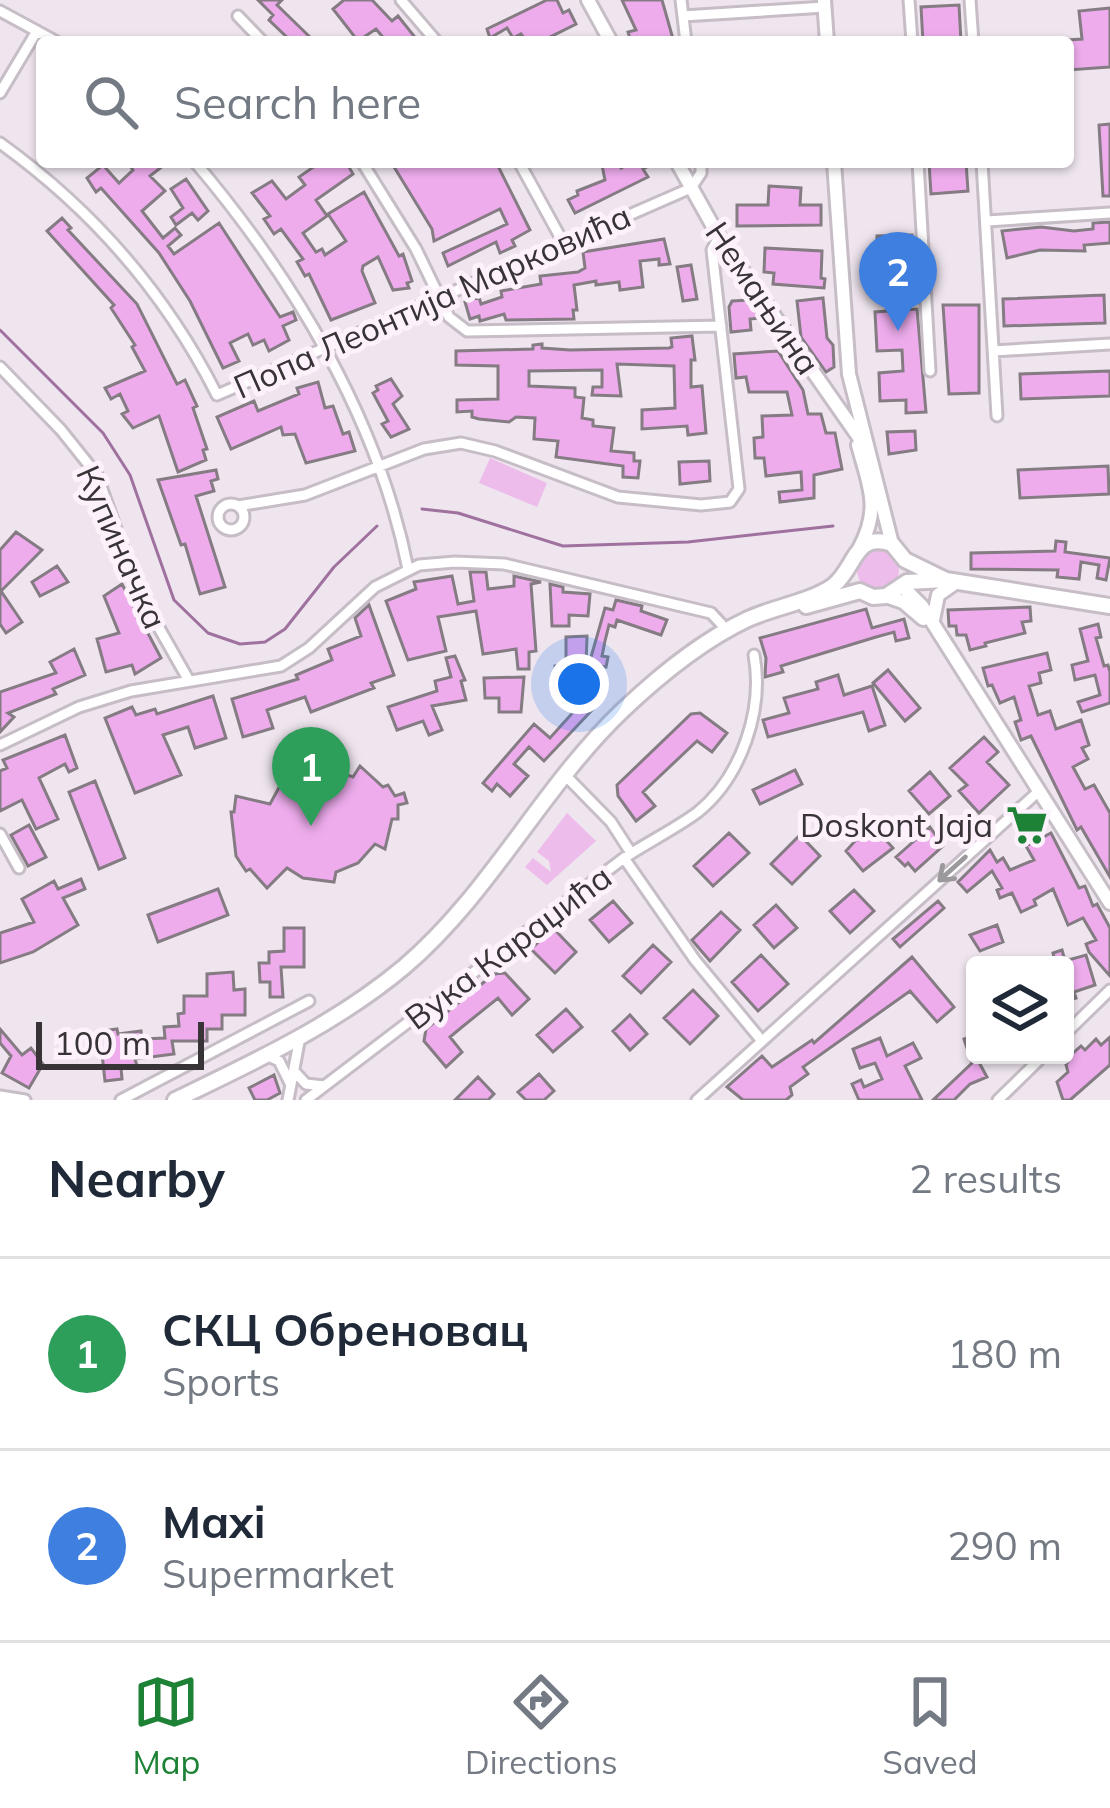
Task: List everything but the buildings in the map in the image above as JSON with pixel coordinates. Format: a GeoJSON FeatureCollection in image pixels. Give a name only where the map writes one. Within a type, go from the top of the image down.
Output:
{"type":"FeatureCollection","features":[{"type":"Feature","properties":{"kind":"main road"},"geometry":{"type":"LineString","coordinates":[[175,1100],[300,1037],[354,1005],[402,968],[459,913],[564,774],[641,694],[726,629],[833,585],[860,547],[879,541],[892,544],[905,560],[952,580],[1110,606]]}},
{"type":"Feature","properties":{"kind":"main road"},"geometry":{"type":"LineString","coordinates":[[902,584],[905,560]]}},
{"type":"Feature","properties":{"kind":"main road"},"geometry":{"type":"LineString","coordinates":[[849,567],[860,591],[872,597],[886,596],[902,584],[952,580]]}},
{"type":"Feature","properties":{"kind":"main road"},"geometry":{"type":"LineString","coordinates":[[754,616],[860,591]]}},
{"type":"Feature","properties":{"kind":"street"},"geometry":{"type":"LineString","coordinates":[[401,0],[431,36]]}},
{"type":"Feature","properties":{"kind":"street"},"geometry":{"type":"LineString","coordinates":[[588,0],[608,36]]}},
{"type":"Feature","properties":{"kind":"street"},"geometry":{"type":"LineString","coordinates":[[681,0],[685,36]]}},
{"type":"Feature","properties":{"kind":"street"},"geometry":{"type":"LineString","coordinates":[[909,0],[911,36]]}},
{"type":"Feature","properties":{"kind":"street"},"geometry":{"type":"LineString","coordinates":[[970,0],[973,36]]}},
{"type":"Feature","properties":{"kind":"street"},"geometry":{"type":"LineString","coordinates":[[683,16],[825,3],[827,36]]}},
{"type":"Feature","properties":{"kind":"street"},"geometry":{"type":"LineString","coordinates":[[0,11],[46,36]]}},
{"type":"Feature","properties":{"kind":"street"},"geometry":{"type":"LineString","coordinates":[[238,16],[257,36]]}},
{"type":"Feature","properties":{"kind":"street"},"geometry":{"type":"LineString","coordinates":[[0,93],[37,31]]}},
{"type":"Feature","properties":{"kind":"street","name":"Попа Леонтија Марковића"},"geometry":{"type":"LineString","coordinates":[[0,143],[66,195],[116,243],[152,287],[217,395],[692,188]]}},
{"type":"Feature","properties":{"kind":"street"},"geometry":{"type":"LineString","coordinates":[[200,168],[274,263],[323,346],[380,466],[408,568]]}},
{"type":"Feature","properties":{"kind":"street"},"geometry":{"type":"LineString","coordinates":[[366,168],[399,219],[449,317],[467,331],[721,326]]}},
{"type":"Feature","properties":{"kind":"street"},"geometry":{"type":"LineString","coordinates":[[522,168],[563,244]]}},
{"type":"Feature","properties":{"kind":"street","name":"Немањина"},"geometry":{"type":"LineString","coordinates":[[680,168],[719,237],[867,448]]}},
{"type":"Feature","properties":{"kind":"street"},"geometry":{"type":"LineString","coordinates":[[692,188],[700,168]]}},
{"type":"Feature","properties":{"kind":"street"},"geometry":{"type":"LineString","coordinates":[[834,168],[849,374],[892,544]]}},
{"type":"Feature","properties":{"kind":"street"},"geometry":{"type":"LineString","coordinates":[[918,168],[930,370]]}},
{"type":"Feature","properties":{"kind":"street"},"geometry":{"type":"LineString","coordinates":[[983,168],[997,416]]}},
{"type":"Feature","properties":{"kind":"street"},"geometry":{"type":"LineString","coordinates":[[987,221],[1110,213]]}},
{"type":"Feature","properties":{"kind":"street"},"geometry":{"type":"LineString","coordinates":[[238,506],[305,495],[424,449],[461,443],[617,497],[701,505],[730,502],[739,489],[712,250],[719,237]]}},
{"type":"Feature","properties":{"kind":"street"},"geometry":{"type":"LineString","coordinates":[[993,351],[1110,344]]}},
{"type":"Feature","properties":{"kind":"street","name":"Купиначка"},"geometry":{"type":"LineString","coordinates":[[0,367],[61,430],[97,476],[138,591],[188,679]]}},
{"type":"Feature","properties":{"kind":"street"},"geometry":{"type":"LineString","coordinates":[[830,398],[849,374]]}},
{"type":"Feature","properties":{"kind":"street"},"geometry":{"type":"LineString","coordinates":[[853,431],[874,509],[872,526],[860,547]]}},
{"type":"Feature","properties":{"kind":"street"},"geometry":{"type":"LineString","coordinates":[[0,745],[79,706],[188,679],[254,673],[281,665],[309,649],[375,587],[408,568],[441,562],[538,570],[711,613],[726,629]]}},
{"type":"Feature","properties":{"kind":"street"},"geometry":{"type":"LineString","coordinates":[[936,633],[934,602],[952,580]]}},
{"type":"Feature","properties":{"kind":"street"},"geometry":{"type":"LineString","coordinates":[[902,584],[922,606],[1110,903]]}},
{"type":"Feature","properties":{"kind":"street"},"geometry":{"type":"LineString","coordinates":[[886,596],[914,610],[936,633]]}},
{"type":"Feature","properties":{"kind":"street"},"geometry":{"type":"LineString","coordinates":[[628,855],[698,812],[723,782],[756,710],[754,655]]}},
{"type":"Feature","properties":{"kind":"street","name":"Вука Караџића"},"geometry":{"type":"LineString","coordinates":[[564,774],[611,822],[695,960],[760,1040]]}},
{"type":"Feature","properties":{"kind":"street"},"geometry":{"type":"LineString","coordinates":[[697,1100],[1039,791]]}},
{"type":"Feature","properties":{"kind":"street"},"geometry":{"type":"LineString","coordinates":[[0,834],[19,868]]}},
{"type":"Feature","properties":{"kind":"street","name":"Вука Караџића"},"geometry":{"type":"LineString","coordinates":[[306,1100],[628,855]]}},
{"type":"Feature","properties":{"kind":"street"},"geometry":{"type":"LineString","coordinates":[[1074,1025],[1110,990]]}},
{"type":"Feature","properties":{"kind":"street"},"geometry":{"type":"LineString","coordinates":[[121,1100],[310,1001]]}},
{"type":"Feature","properties":{"kind":"street"},"geometry":{"type":"LineString","coordinates":[[289,1100],[300,1037]]}},
{"type":"Feature","properties":{"kind":"street"},"geometry":{"type":"LineString","coordinates":[[266,1055],[279,1061],[290,1085]]}},
{"type":"Feature","properties":{"kind":"street"},"geometry":{"type":"LineString","coordinates":[[998,1100],[1035,1064]]}},
{"type":"Feature","properties":{"kind":"street"},"geometry":{"type":"LineString","coordinates":[[293,1071],[306,1084],[324,1086]]}},
{"type":"Feature","properties":{"kind":"street"},"geometry":{"type":"LineString","coordinates":[[0,1096],[25,1100]]}},
{"type":"Feature","properties":{"kind":"shaded area"},"geometry":{"type":"Polygon","coordinates":[[[490,458],[547,483],[537,507],[479,483],[490,458]]]}},
{"type":"Feature","properties":{"kind":"shaded area"},"geometry":{"type":"Polygon","coordinates":[[[878,549],[893,555],[899,570],[893,585],[878,591],[863,585],[857,570],[863,555],[878,549]]]}},
{"type":"Feature","properties":{"kind":"shaded area"},"geometry":{"type":"Polygon","coordinates":[[[567,813],[596,841],[547,885],[525,867],[533,858],[551,872],[549,861],[537,852],[567,813]]]}},
{"type":"Feature","properties":{"kind":"waterway"},"geometry":{"type":"LineString","coordinates":[[0,330],[103,433],[130,475],[174,600],[208,633],[240,644],[265,642],[285,629],[334,567],[377,526]]}},
{"type":"Feature","properties":{"kind":"waterway"},"geometry":{"type":"LineString","coordinates":[[422,509],[458,513],[563,546],[688,542],[833,526]]}},
{"type":"Feature","properties":{"kind":"place","name":"Maxi"},"geometry":{"type":"Point","coordinates":[898,331]}},
{"type":"Feature","properties":{"kind":"place","name":"Doskont Jaja"},"geometry":{"type":"Point","coordinates":[1027,825]}},
{"type":"Feature","properties":{"kind":"place","name":"СКЦ Обреновац"},"geometry":{"type":"Point","coordinates":[311,826]}}]}
